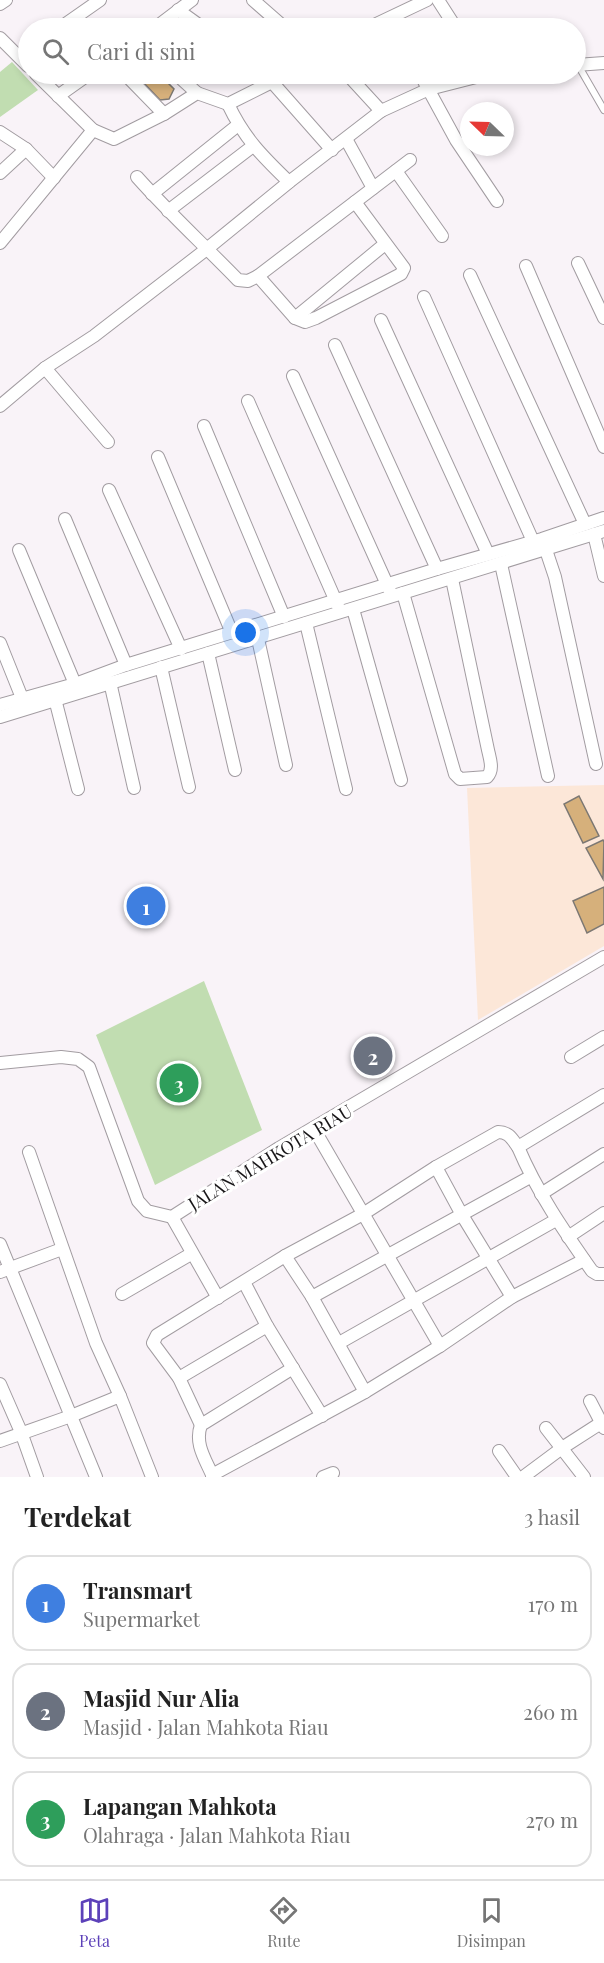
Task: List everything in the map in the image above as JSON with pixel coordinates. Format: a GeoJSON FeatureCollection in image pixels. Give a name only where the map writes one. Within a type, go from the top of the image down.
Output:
{"type":"FeatureCollection","features":[{"type":"Feature","properties":{"kind":"street"},"geometry":{"type":"LineString","coordinates":[[0,4],[6,0]]}},
{"type":"Feature","properties":{"kind":"street"},"geometry":{"type":"LineString","coordinates":[[74,18],[99,0]]}},
{"type":"Feature","properties":{"kind":"street"},"geometry":{"type":"LineString","coordinates":[[168,18],[192,0]]}},
{"type":"Feature","properties":{"kind":"street"},"geometry":{"type":"LineString","coordinates":[[253,0],[274,18]]}},
{"type":"Feature","properties":{"kind":"street"},"geometry":{"type":"LineString","coordinates":[[400,18],[426,0]]}},
{"type":"Feature","properties":{"kind":"street"},"geometry":{"type":"LineString","coordinates":[[438,0],[450,18]]}},
{"type":"Feature","properties":{"kind":"street"},"geometry":{"type":"LineString","coordinates":[[178,10],[189,18]]}},
{"type":"Feature","properties":{"kind":"street"},"geometry":{"type":"LineString","coordinates":[[0,38],[18,52]]}},
{"type":"Feature","properties":{"kind":"street"},"geometry":{"type":"LineString","coordinates":[[586,64],[604,63]]}},
{"type":"Feature","properties":{"kind":"street"},"geometry":{"type":"LineString","coordinates":[[46,84],[93,130],[114,139],[164,114],[197,93]]}},
{"type":"Feature","properties":{"kind":"street"},"geometry":{"type":"LineString","coordinates":[[58,96],[75,84]]}},
{"type":"Feature","properties":{"kind":"street"},"geometry":{"type":"LineString","coordinates":[[135,84],[164,114]]}},
{"type":"Feature","properties":{"kind":"street"},"geometry":{"type":"LineString","coordinates":[[187,84],[197,93],[228,104],[238,125],[253,146],[289,182]]}},
{"type":"Feature","properties":{"kind":"street"},"geometry":{"type":"LineString","coordinates":[[228,104],[268,84]]}},
{"type":"Feature","properties":{"kind":"street"},"geometry":{"type":"LineString","coordinates":[[274,84],[332,150]]}},
{"type":"Feature","properties":{"kind":"street"},"geometry":{"type":"LineString","coordinates":[[356,84],[381,111]]}},
{"type":"Feature","properties":{"kind":"street"},"geometry":{"type":"LineString","coordinates":[[426,84],[456,140],[497,201]]}},
{"type":"Feature","properties":{"kind":"street"},"geometry":{"type":"LineString","coordinates":[[0,406],[45,368],[94,336],[381,111],[429,89],[447,84]]}},
{"type":"Feature","properties":{"kind":"street"},"geometry":{"type":"LineString","coordinates":[[152,194],[238,125]]}},
{"type":"Feature","properties":{"kind":"street"},"geometry":{"type":"LineString","coordinates":[[0,243],[93,130]]}},
{"type":"Feature","properties":{"kind":"street"},"geometry":{"type":"LineString","coordinates":[[0,132],[26,150],[54,178]]}},
{"type":"Feature","properties":{"kind":"street"},"geometry":{"type":"LineString","coordinates":[[346,139],[373,188]]}},
{"type":"Feature","properties":{"kind":"street"},"geometry":{"type":"LineString","coordinates":[[168,211],[253,146]]}},
{"type":"Feature","properties":{"kind":"street"},"geometry":{"type":"LineString","coordinates":[[0,173],[26,150]]}},
{"type":"Feature","properties":{"kind":"street"},"geometry":{"type":"LineString","coordinates":[[137,177],[238,280],[248,281],[258,276],[410,160]]}},
{"type":"Feature","properties":{"kind":"street"},"geometry":{"type":"LineString","coordinates":[[396,171],[442,236]]}},
{"type":"Feature","properties":{"kind":"street"},"geometry":{"type":"LineString","coordinates":[[258,276],[295,318],[309,321],[401,274],[404,268],[355,202]]}},
{"type":"Feature","properties":{"kind":"street"},"geometry":{"type":"LineString","coordinates":[[295,318],[385,244]]}},
{"type":"Feature","properties":{"kind":"street"},"geometry":{"type":"LineString","coordinates":[[578,263],[604,318]]}},
{"type":"Feature","properties":{"kind":"street"},"geometry":{"type":"LineString","coordinates":[[526,266],[604,447]]}},
{"type":"Feature","properties":{"kind":"street"},"geometry":{"type":"LineString","coordinates":[[470,275],[585,524]]}},
{"type":"Feature","properties":{"kind":"street"},"geometry":{"type":"LineString","coordinates":[[424,297],[555,577],[596,764]]}},
{"type":"Feature","properties":{"kind":"street"},"geometry":{"type":"LineString","coordinates":[[381,320],[488,554]]}},
{"type":"Feature","properties":{"kind":"street"},"geometry":{"type":"LineString","coordinates":[[334,345],[437,569]]}},
{"type":"Feature","properties":{"kind":"street"},"geometry":{"type":"LineString","coordinates":[[45,368],[108,442]]}},
{"type":"Feature","properties":{"kind":"street"},"geometry":{"type":"LineString","coordinates":[[293,376],[394,591],[454,774],[460,779],[487,777],[491,766],[452,579]]}},
{"type":"Feature","properties":{"kind":"street"},"geometry":{"type":"LineString","coordinates":[[248,401],[337,600],[340,613]]}},
{"type":"Feature","properties":{"kind":"street"},"geometry":{"type":"LineString","coordinates":[[204,426],[284,617]]}},
{"type":"Feature","properties":{"kind":"street"},"geometry":{"type":"LineString","coordinates":[[158,457],[232,633]]}},
{"type":"Feature","properties":{"kind":"street"},"geometry":{"type":"LineString","coordinates":[[109,490],[181,649]]}},
{"type":"Feature","properties":{"kind":"street"},"geometry":{"type":"LineString","coordinates":[[0,717],[75,684],[104,681],[126,665],[337,600],[452,579],[501,564],[585,524],[604,518]]}},
{"type":"Feature","properties":{"kind":"street"},"geometry":{"type":"LineString","coordinates":[[65,519],[126,665]]}},
{"type":"Feature","properties":{"kind":"street"},"geometry":{"type":"LineString","coordinates":[[0,705],[22,698],[54,695],[258,639],[353,609],[437,569],[488,554],[599,532],[604,576]]}},
{"type":"Feature","properties":{"kind":"street"},"geometry":{"type":"LineString","coordinates":[[19,550],[75,684]]}},
{"type":"Feature","properties":{"kind":"street"},"geometry":{"type":"LineString","coordinates":[[501,564],[548,776]]}},
{"type":"Feature","properties":{"kind":"street"},"geometry":{"type":"LineString","coordinates":[[353,609],[401,780]]}},
{"type":"Feature","properties":{"kind":"street"},"geometry":{"type":"LineString","coordinates":[[306,623],[346,789]]}},
{"type":"Feature","properties":{"kind":"street"},"geometry":{"type":"LineString","coordinates":[[258,639],[286,765]]}},
{"type":"Feature","properties":{"kind":"street"},"geometry":{"type":"LineString","coordinates":[[0,643],[22,698]]}},
{"type":"Feature","properties":{"kind":"street"},"geometry":{"type":"LineString","coordinates":[[208,653],[235,770]]}},
{"type":"Feature","properties":{"kind":"street"},"geometry":{"type":"LineString","coordinates":[[161,667],[189,787]]}},
{"type":"Feature","properties":{"kind":"street"},"geometry":{"type":"LineString","coordinates":[[104,681],[134,788]]}},
{"type":"Feature","properties":{"kind":"street"},"geometry":{"type":"LineString","coordinates":[[54,695],[78,789]]}},
{"type":"Feature","properties":{"kind":"street","name":"JALAN MAHKOTA RIAU"},"geometry":{"type":"LineString","coordinates":[[0,1063],[61,1057],[78,1059],[89,1067],[138,1201],[147,1211],[172,1217],[279,1148],[604,957]]}},
{"type":"Feature","properties":{"kind":"street"},"geometry":{"type":"LineString","coordinates":[[571,1057],[604,1037]]}},
{"type":"Feature","properties":{"kind":"street"},"geometry":{"type":"LineString","coordinates":[[518,1147],[604,1095]]}},
{"type":"Feature","properties":{"kind":"street"},"geometry":{"type":"LineString","coordinates":[[314,1129],[440,1346]]}},
{"type":"Feature","properties":{"kind":"street"},"geometry":{"type":"LineString","coordinates":[[201,1425],[179,1378],[153,1343],[154,1338],[285,1256],[363,1214],[436,1167],[498,1132],[505,1132],[511,1136],[530,1177],[568,1238],[592,1271],[604,1274]]}},
{"type":"Feature","properties":{"kind":"street"},"geometry":{"type":"LineString","coordinates":[[29,1152],[96,1343],[152,1477]]}},
{"type":"Feature","properties":{"kind":"street"},"geometry":{"type":"LineString","coordinates":[[542,1194],[604,1154]]}},
{"type":"Feature","properties":{"kind":"street"},"geometry":{"type":"LineString","coordinates":[[436,1167],[512,1297]]}},
{"type":"Feature","properties":{"kind":"street"},"geometry":{"type":"LineString","coordinates":[[312,1297],[530,1177]]}},
{"type":"Feature","properties":{"kind":"street"},"geometry":{"type":"LineString","coordinates":[[568,1238],[604,1213]]}},
{"type":"Feature","properties":{"kind":"street"},"geometry":{"type":"LineString","coordinates":[[172,1217],[218,1298]]}},
{"type":"Feature","properties":{"kind":"street"},"geometry":{"type":"LineString","coordinates":[[339,1343],[556,1220]]}},
{"type":"Feature","properties":{"kind":"street"},"geometry":{"type":"LineString","coordinates":[[0,1244],[5,1270],[96,1477]]}},
{"type":"Feature","properties":{"kind":"street"},"geometry":{"type":"LineString","coordinates":[[5,1270],[62,1249]]}},
{"type":"Feature","properties":{"kind":"street"},"geometry":{"type":"LineString","coordinates":[[122,1294],[191,1254]]}},
{"type":"Feature","properties":{"kind":"street"},"geometry":{"type":"LineString","coordinates":[[285,1256],[312,1297],[365,1392]]}},
{"type":"Feature","properties":{"kind":"street"},"geometry":{"type":"LineString","coordinates":[[293,1368],[201,1425],[198,1435],[199,1444],[213,1476],[365,1392],[440,1346],[512,1297],[584,1260]]}},
{"type":"Feature","properties":{"kind":"street"},"geometry":{"type":"LineString","coordinates":[[244,1282],[267,1326],[322,1416]]}},
{"type":"Feature","properties":{"kind":"street"},"geometry":{"type":"LineString","coordinates":[[179,1378],[267,1326]]}},
{"type":"Feature","properties":{"kind":"street"},"geometry":{"type":"LineString","coordinates":[[0,1384],[37,1477]]}},
{"type":"Feature","properties":{"kind":"street"},"geometry":{"type":"LineString","coordinates":[[0,1441],[120,1396]]}},
{"type":"Feature","properties":{"kind":"street"},"geometry":{"type":"LineString","coordinates":[[523,1477],[562,1448],[603,1424],[590,1401]]}},
{"type":"Feature","properties":{"kind":"street"},"geometry":{"type":"LineString","coordinates":[[546,1428],[584,1477]]}},
{"type":"Feature","properties":{"kind":"street"},"geometry":{"type":"LineString","coordinates":[[499,1451],[517,1477]]}},
{"type":"Feature","properties":{"kind":"lane"},"geometry":{"type":"LineString","coordinates":[[586,80],[604,110]]}},
{"type":"Feature","properties":{"kind":"shaded area"},"geometry":{"type":"Polygon","coordinates":[[[604,785],[604,946],[478,1020],[467,788],[604,785]]]}},
{"type":"Feature","properties":{"kind":"green space"},"geometry":{"type":"Polygon","coordinates":[[[12,62],[18,68],[18,84],[32,84],[38,90],[0,117],[0,72],[12,62]]]}},
{"type":"Feature","properties":{"kind":"green space"},"geometry":{"type":"Polygon","coordinates":[[[204,981],[262,1130],[155,1185],[96,1035],[204,981]]]}},
{"type":"Feature","properties":{"kind":"building"},"geometry":{"type":"Polygon","coordinates":[[[145,84],[169,84],[174,89],[169,99],[160,100],[145,84]]]}},
{"type":"Feature","properties":{"kind":"building"},"geometry":{"type":"Polygon","coordinates":[[[579,796],[599,836],[583,843],[564,804],[579,796]]]}},
{"type":"Feature","properties":{"kind":"building"},"geometry":{"type":"Polygon","coordinates":[[[603,840],[604,842],[603,879],[586,848],[603,840]]]}},
{"type":"Feature","properties":{"kind":"building"},"geometry":{"type":"Polygon","coordinates":[[[604,887],[604,924],[587,933],[573,901],[604,887]]]}},
{"type":"Feature","properties":{"kind":"place","name":"Transmart"},"geometry":{"type":"Point","coordinates":[146,906]}},
{"type":"Feature","properties":{"kind":"place","name":"Masjid Nur Alia"},"geometry":{"type":"Point","coordinates":[373,1056]}},
{"type":"Feature","properties":{"kind":"place","name":"Lapangan Mahkota"},"geometry":{"type":"Point","coordinates":[179,1083]}}]}
